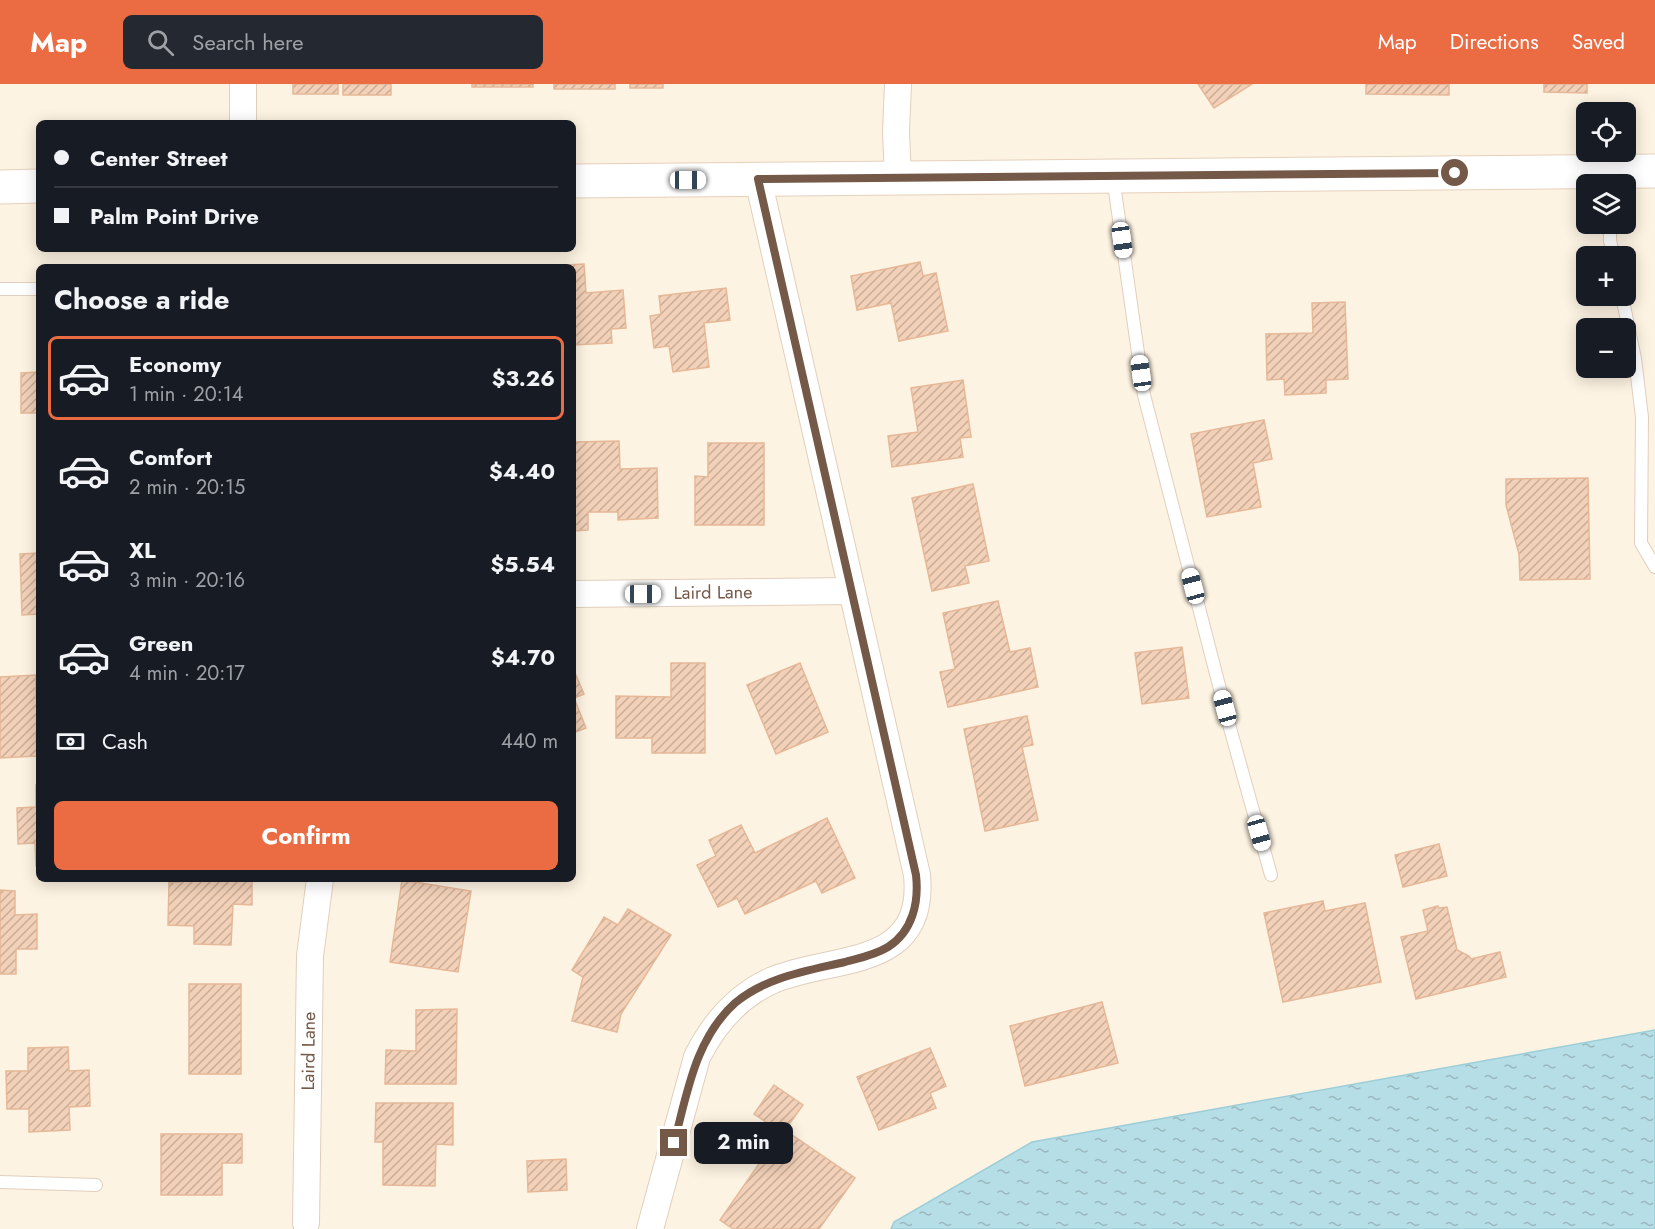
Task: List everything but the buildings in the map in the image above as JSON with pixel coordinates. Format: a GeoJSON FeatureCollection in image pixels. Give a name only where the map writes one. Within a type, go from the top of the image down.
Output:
{"type":"FeatureCollection","features":[{"type":"Feature","properties":{"kind":"street"},"geometry":{"type":"LineString","coordinates":[[243,84],[243,120]]}},
{"type":"Feature","properties":{"kind":"street"},"geometry":{"type":"LineString","coordinates":[[898,84],[896,132],[898,178]]}},
{"type":"Feature","properties":{"kind":"street"},"geometry":{"type":"LineString","coordinates":[[1636,174],[1655,171]]}},
{"type":"Feature","properties":{"kind":"street"},"geometry":{"type":"LineString","coordinates":[[576,181],[1113,176],[1576,178]]}},
{"type":"Feature","properties":{"kind":"street"},"geometry":{"type":"LineString","coordinates":[[650,1229],[697,1057],[707,1037],[720,1019],[754,990],[774,980],[870,956],[889,947],[904,932],[914,914],[918,893],[916,875],[758,179]]}},
{"type":"Feature","properties":{"kind":"street"},"geometry":{"type":"LineString","coordinates":[[0,187],[36,186]]}},
{"type":"Feature","properties":{"kind":"street","name":"Laird Lane"},"geometry":{"type":"LineString","coordinates":[[576,594],[852,591]]}},
{"type":"Feature","properties":{"kind":"street","name":"Laird Lane"},"geometry":{"type":"LineString","coordinates":[[306,1223],[310,956],[320,882]]}},
{"type":"Feature","properties":{"kind":"lane"},"geometry":{"type":"LineString","coordinates":[[1113,176],[1144,395],[1271,875]]}},
{"type":"Feature","properties":{"kind":"lane"},"geometry":{"type":"LineString","coordinates":[[0,289],[36,289]]}},
{"type":"Feature","properties":{"kind":"lane"},"geometry":{"type":"LineString","coordinates":[[1624,306],[1635,359],[1642,417],[1641,543],[1655,567]]}},
{"type":"Feature","properties":{"kind":"lane"},"geometry":{"type":"LineString","coordinates":[[0,1182],[96,1185]]}},
{"type":"Feature","properties":{"kind":"water"},"geometry":{"type":"Polygon","coordinates":[[[1655,1030],[1655,1229],[891,1229],[894,1222],[1032,1142],[1655,1030]]]}},
{"type":"Feature","properties":{"kind":"route"},"geometry":{"type":"LineString","coordinates":[[674,1143],[697,1057],[707,1037],[720,1019],[754,990],[774,980],[870,956],[889,947],[904,932],[914,914],[918,893],[916,875],[758,179],[1455,173]]}}]}
